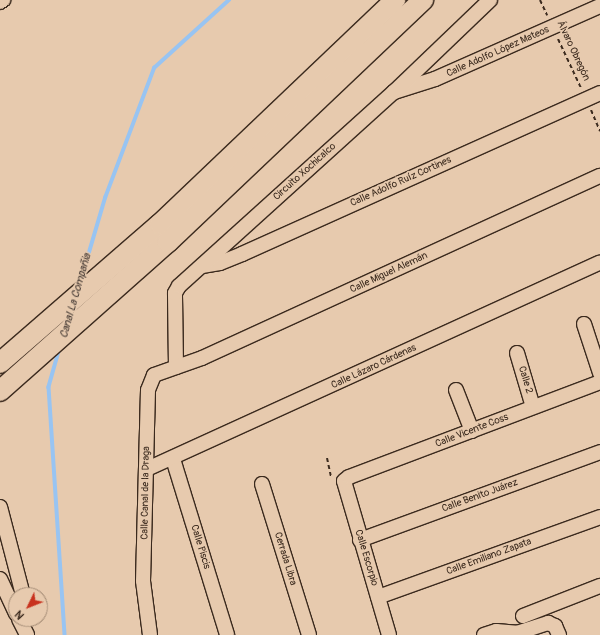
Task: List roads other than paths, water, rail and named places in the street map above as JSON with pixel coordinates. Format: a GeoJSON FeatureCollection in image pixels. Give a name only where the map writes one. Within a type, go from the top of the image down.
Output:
{"type":"FeatureCollection","features":[{"type":"Feature","properties":{"kind":"highway"},"geometry":{"type":"LineString","coordinates":[[0,363],[160,224],[395,0]]}},
{"type":"Feature","properties":{"kind":"highway"},"geometry":{"type":"LineString","coordinates":[[0,391],[168,242],[423,0]]}},
{"type":"Feature","properties":{"kind":"street","name":"Circuito Xochicalco"},"geometry":{"type":"LineString","coordinates":[[176,367],[175,292],[183,281],[394,92],[490,0]]}},
{"type":"Feature","properties":{"kind":"street","name":"Calle Adolfo López Mateos"},"geometry":{"type":"LineString","coordinates":[[394,92],[435,79],[600,6]]}},
{"type":"Feature","properties":{"kind":"street","name":"Calle Adolfo Ruíz Cortines"},"geometry":{"type":"LineString","coordinates":[[201,266],[220,263],[242,254],[600,93]]}},
{"type":"Feature","properties":{"kind":"street","name":"Calle Miguel Alemán"},"geometry":{"type":"LineString","coordinates":[[176,367],[202,358],[600,176]]}},
{"type":"Feature","properties":{"kind":"street","name":"Calle Lázaro Cárdenas"},"geometry":{"type":"LineString","coordinates":[[147,469],[173,459],[600,263]]}},
{"type":"Feature","properties":{"kind":"street"},"geometry":{"type":"LineString","coordinates":[[584,324],[600,373]]}},
{"type":"Feature","properties":{"kind":"street","name":"Calle 2"},"geometry":{"type":"LineString","coordinates":[[517,353],[533,407]]}},
{"type":"Feature","properties":{"kind":"street","name":"Calle Canal de la Draga"},"geometry":{"type":"LineString","coordinates":[[150,635],[143,581],[148,386],[154,375],[176,367]]}},
{"type":"Feature","properties":{"kind":"street","name":"Calle Vicente Coss"},"geometry":{"type":"LineString","coordinates":[[344,481],[349,477],[600,382]]}},
{"type":"Feature","properties":{"kind":"street"},"geometry":{"type":"LineString","coordinates":[[456,390],[472,431]]}},
{"type":"Feature","properties":{"kind":"street","name":"Calle Benito Juárez"},"geometry":{"type":"LineString","coordinates":[[360,540],[600,452]]}},
{"type":"Feature","properties":{"kind":"street","name":"Calle Piscis"},"geometry":{"type":"LineString","coordinates":[[173,459],[227,635]]}},
{"type":"Feature","properties":{"kind":"street","name":"Calle Escorpio"},"geometry":{"type":"LineString","coordinates":[[344,481],[389,635]]}},
{"type":"Feature","properties":{"kind":"street","name":"Cerrada Libra"},"geometry":{"type":"LineString","coordinates":[[262,484],[309,635]]}},
{"type":"Feature","properties":{"kind":"street"},"geometry":{"type":"LineString","coordinates":[[0,507],[21,587]]}},
{"type":"Feature","properties":{"kind":"street","name":"Calle Emiliano Zapata"},"geometry":{"type":"LineString","coordinates":[[378,597],[600,517]]}},
{"type":"Feature","properties":{"kind":"street"},"geometry":{"type":"LineString","coordinates":[[0,579],[8,596]]}},
{"type":"Feature","properties":{"kind":"street"},"geometry":{"type":"LineString","coordinates":[[522,616],[600,586]]}},
{"type":"Feature","properties":{"kind":"street"},"geometry":{"type":"LineString","coordinates":[[487,635],[496,631],[517,633],[548,622],[556,626],[559,635]]}},
{"type":"Feature","properties":{"kind":"waterway","name":"Canal La Compañia"},"geometry":{"type":"LineString","coordinates":[[80,283],[105,198],[154,68],[229,0]]}},
{"type":"Feature","properties":{"kind":"waterway","name":"Canal La Compañia"},"geometry":{"type":"LineString","coordinates":[[60,348],[49,387],[65,635]]}}]}
